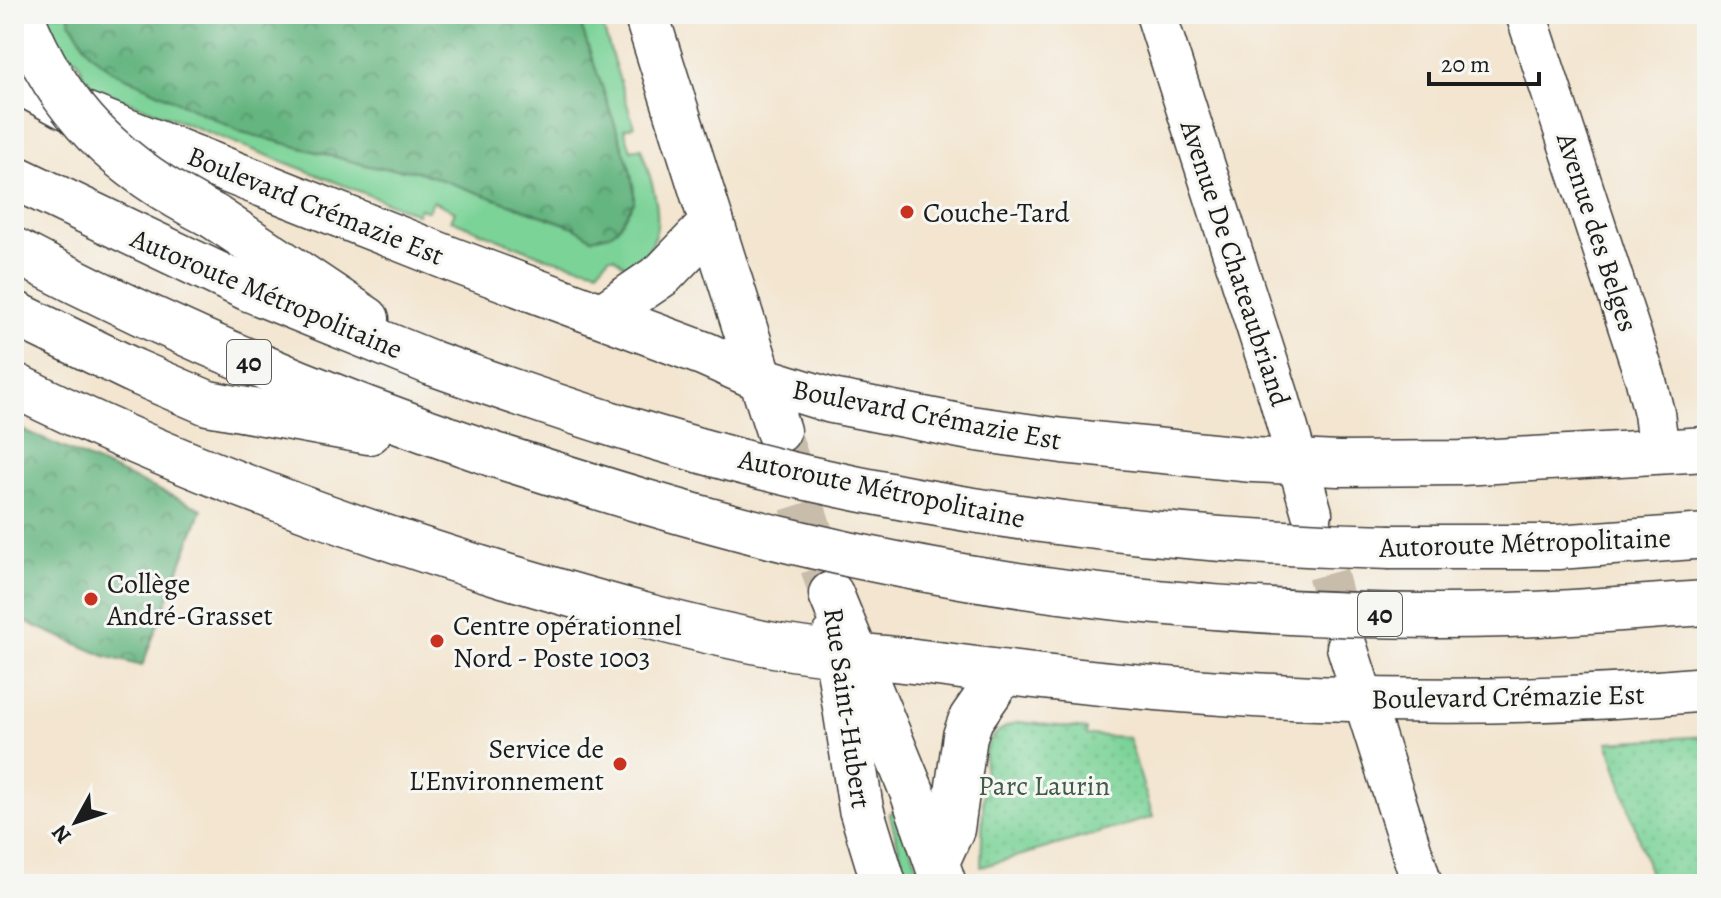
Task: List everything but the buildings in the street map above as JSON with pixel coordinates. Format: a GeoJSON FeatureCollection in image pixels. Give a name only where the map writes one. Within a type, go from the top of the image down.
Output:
{"type":"FeatureCollection","features":[{"type":"Feature","properties":{"kind":"main road"},"geometry":{"type":"LineString","coordinates":[[21,14],[34,48],[75,113],[122,160],[179,198],[213,216],[432,363]]}},
{"type":"Feature","properties":{"kind":"main road"},"geometry":{"type":"LineString","coordinates":[[646,14],[778,431]]}},
{"type":"Feature","properties":{"kind":"main road","name":"Boulevard Crémazie Est"},"geometry":{"type":"LineString","coordinates":[[14,79],[64,106],[448,258],[603,315],[761,379],[813,396],[970,428],[1109,447],[1224,458],[1297,462],[1461,463],[1707,449]]}},
{"type":"Feature","properties":{"kind":"main road","name":"Autoroute Métropolitaine"},"geometry":{"type":"LineString","coordinates":[[14,177],[249,289],[432,363],[599,419],[799,476],[876,493],[1095,529],[1277,544],[1558,547],[1707,536]]}},
{"type":"Feature","properties":{"kind":"main road"},"geometry":{"type":"LineString","coordinates":[[603,315],[663,274],[712,223]]}},
{"type":"Feature","properties":{"kind":"main road","name":"40"},"geometry":{"type":"LineString","coordinates":[[14,250],[139,313],[268,370],[400,422],[638,500],[797,543],[914,567],[1108,595],[1280,610],[1509,615],[1707,603]]}},
{"type":"Feature","properties":{"kind":"main road"},"geometry":{"type":"LineString","coordinates":[[14,313],[208,403],[492,454]]}},
{"type":"Feature","properties":{"kind":"main road","name":"Boulevard Crémazie Est"},"geometry":{"type":"LineString","coordinates":[[14,385],[176,459],[406,545],[656,618],[777,646],[1186,692],[1364,700],[1529,699],[1707,689]]}},
{"type":"Feature","properties":{"kind":"main road","name":"Rue Saint-Hubert"},"geometry":{"type":"LineString","coordinates":[[846,653],[941,873]]}},
{"type":"Feature","properties":{"kind":"main road","name":"Rue Saint-Hubert"},"geometry":{"type":"LineString","coordinates":[[846,653],[861,809],[884,884]]}},
{"type":"Feature","properties":{"kind":"main road"},"geometry":{"type":"LineString","coordinates":[[941,873],[952,829],[965,736],[971,719],[1003,673]]}},
{"type":"Feature","properties":{"kind":"street","name":"Avenue De Chateaubriand"},"geometry":{"type":"LineString","coordinates":[[1156,14],[1279,397],[1312,513]]}},
{"type":"Feature","properties":{"kind":"street","name":"Avenue des Belges"},"geometry":{"type":"LineString","coordinates":[[1526,14],[1645,377],[1659,453]]}},
{"type":"Feature","properties":{"kind":"street"},"geometry":{"type":"LineString","coordinates":[[1347,647],[1422,884]]}},
{"type":"Feature","properties":{"kind":"green space"},"geometry":{"type":"Polygon","coordinates":[[[43,14],[68,14],[71,23],[113,71],[242,132],[373,167],[417,171],[574,227],[592,238],[630,169],[577,14],[599,14],[634,126],[624,129],[631,150],[641,148],[655,197],[657,230],[652,244],[642,257],[627,267],[614,257],[609,257],[598,270],[547,258],[451,220],[455,211],[433,201],[428,211],[419,208],[417,214],[82,83],[76,74],[82,70],[76,58],[67,62],[43,14]]]}},
{"type":"Feature","properties":{"kind":"green space"},"geometry":{"type":"Polygon","coordinates":[[[68,14],[577,14],[630,169],[634,202],[617,229],[592,238],[574,227],[417,171],[373,167],[242,132],[113,71],[90,53],[68,14]]]}},
{"type":"Feature","properties":{"kind":"green space"},"geometry":{"type":"Polygon","coordinates":[[[14,426],[202,509],[142,666],[105,656],[14,617],[14,426]]]}},
{"type":"Feature","properties":{"kind":"green space","name":"Parc Laurin"},"geometry":{"type":"Polygon","coordinates":[[[1019,722],[1087,729],[1087,735],[1128,737],[1153,817],[981,867],[985,751],[998,732],[1019,722]]]}},
{"type":"Feature","properties":{"kind":"green space"},"geometry":{"type":"Polygon","coordinates":[[[1707,736],[1707,884],[1653,884],[1608,742],[1707,736]]]}},
{"type":"Feature","properties":{"kind":"green space"},"geometry":{"type":"Polygon","coordinates":[[[897,811],[924,884],[909,884],[889,813],[897,811]]]}},
{"type":"Feature","properties":{"kind":"tunnel"},"geometry":{"type":"LineString","coordinates":[[781,441],[831,594]]}},
{"type":"Feature","properties":{"kind":"tunnel"},"geometry":{"type":"LineString","coordinates":[[1312,516],[1346,643]]}},
{"type":"Feature","properties":{"kind":"place","name":"Couche-Tard"},"geometry":{"type":"Point","coordinates":[907,212]}},
{"type":"Feature","properties":{"kind":"place","name":"Collège André-Grasset"},"geometry":{"type":"Point","coordinates":[91,599]}},
{"type":"Feature","properties":{"kind":"place","name":"Centre opérationnel Nord - Poste 1003"},"geometry":{"type":"Point","coordinates":[437,641]}},
{"type":"Feature","properties":{"kind":"place","name":"Service de L'Environnement"},"geometry":{"type":"Point","coordinates":[620,764]}}]}
